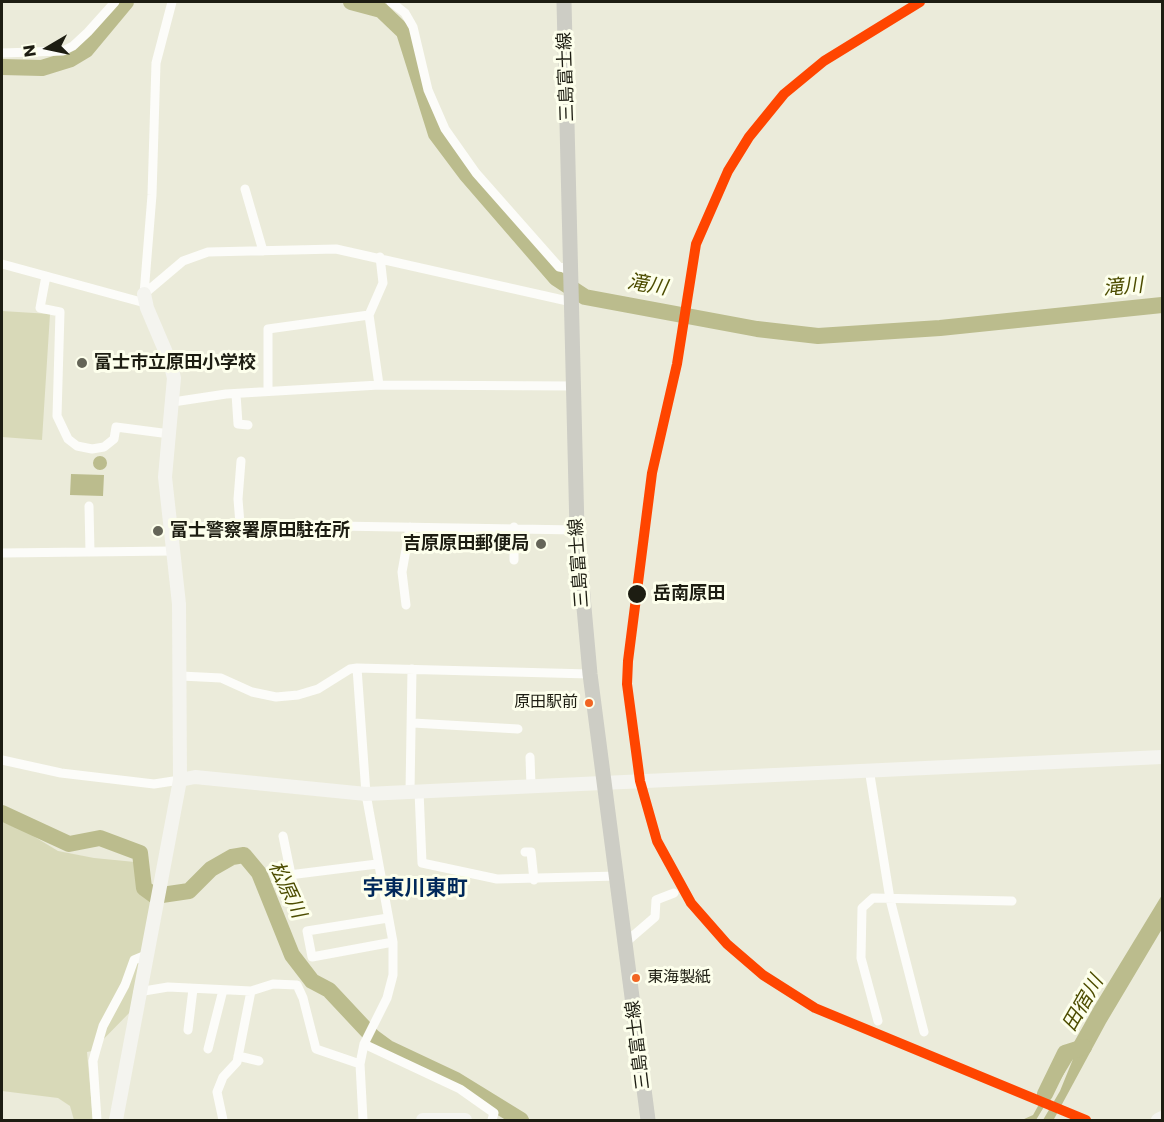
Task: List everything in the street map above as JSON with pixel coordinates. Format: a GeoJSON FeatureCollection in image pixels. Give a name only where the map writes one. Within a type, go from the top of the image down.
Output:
{"type":"FeatureCollection","features":[{"type":"Feature","properties":{"kind":"main road","name":"三島富士線"},"geometry":{"type":"LineString","coordinates":[[564,2],[577,530],[590,674],[606,783],[648,1120]]}},
{"type":"Feature","properties":{"kind":"street"},"geometry":{"type":"LineString","coordinates":[[2,53],[63,51],[73,46],[88,32],[115,2]]}},
{"type":"Feature","properties":{"kind":"street"},"geometry":{"type":"LineString","coordinates":[[116,1120],[138,992],[180,780],[179,604],[165,477],[174,378],[145,298],[152,195],[156,63],[172,2]]}},
{"type":"Feature","properties":{"kind":"street"},"geometry":{"type":"LineString","coordinates":[[391,2],[405,13],[413,27],[428,90],[445,129],[476,173],[559,267],[571,275]]}},
{"type":"Feature","properties":{"kind":"street"},"geometry":{"type":"LineString","coordinates":[[245,189],[263,251]]}},
{"type":"Feature","properties":{"kind":"street"},"geometry":{"type":"LineString","coordinates":[[145,298],[183,261],[208,252],[336,249],[572,300]]}},
{"type":"Feature","properties":{"kind":"street"},"geometry":{"type":"LineString","coordinates":[[379,385],[369,315],[383,283],[380,257]]}},
{"type":"Feature","properties":{"kind":"street"},"geometry":{"type":"LineString","coordinates":[[2,264],[145,298]]}},
{"type":"Feature","properties":{"kind":"street"},"geometry":{"type":"LineString","coordinates":[[46,276],[40,308],[60,312],[57,416],[68,439],[77,447],[92,449],[104,447],[114,439],[116,427],[170,434]]}},
{"type":"Feature","properties":{"kind":"street"},"geometry":{"type":"LineString","coordinates":[[268,392],[268,329],[369,315]]}},
{"type":"Feature","properties":{"kind":"street"},"geometry":{"type":"LineString","coordinates":[[173,402],[236,394],[379,385],[574,386]]}},
{"type":"Feature","properties":{"kind":"street"},"geometry":{"type":"LineString","coordinates":[[236,394],[238,424],[248,425]]}},
{"type":"Feature","properties":{"kind":"street"},"geometry":{"type":"LineString","coordinates":[[240,524],[238,499],[241,461]]}},
{"type":"Feature","properties":{"kind":"street"},"geometry":{"type":"LineString","coordinates":[[89,507],[90,552]]}},
{"type":"Feature","properties":{"kind":"street"},"geometry":{"type":"LineString","coordinates":[[170,533],[218,525],[240,524],[513,527],[577,530]]}},
{"type":"Feature","properties":{"kind":"street"},"geometry":{"type":"LineString","coordinates":[[406,605],[402,572],[410,527]]}},
{"type":"Feature","properties":{"kind":"street"},"geometry":{"type":"LineString","coordinates":[[513,527],[514,560]]}},
{"type":"Feature","properties":{"kind":"street"},"geometry":{"type":"LineString","coordinates":[[2,553],[173,551]]}},
{"type":"Feature","properties":{"kind":"street"},"geometry":{"type":"LineString","coordinates":[[181,676],[221,678],[252,692],[276,697],[298,695],[318,689],[350,669],[590,674]]}},
{"type":"Feature","properties":{"kind":"street"},"geometry":{"type":"LineString","coordinates":[[357,669],[366,794],[393,942],[393,975],[387,998],[365,1043],[360,1064],[363,1120]]}},
{"type":"Feature","properties":{"kind":"street"},"geometry":{"type":"LineString","coordinates":[[412,669],[414,791],[422,863],[497,879],[534,880],[618,876]]}},
{"type":"Feature","properties":{"kind":"street"},"geometry":{"type":"LineString","coordinates":[[413,723],[518,729]]}},
{"type":"Feature","properties":{"kind":"street"},"geometry":{"type":"LineString","coordinates":[[530,757],[531,786]]}},
{"type":"Feature","properties":{"kind":"street"},"geometry":{"type":"LineString","coordinates":[[2,760],[61,773],[154,784],[195,777],[366,794],[1162,757]]}},
{"type":"Feature","properties":{"kind":"street"},"geometry":{"type":"LineString","coordinates":[[870,769],[890,899],[924,1032]]}},
{"type":"Feature","properties":{"kind":"street"},"geometry":{"type":"LineString","coordinates":[[283,836],[289,875],[295,894]]}},
{"type":"Feature","properties":{"kind":"street"},"geometry":{"type":"LineString","coordinates":[[525,852],[531,852],[534,880]]}},
{"type":"Feature","properties":{"kind":"street"},"geometry":{"type":"LineString","coordinates":[[289,875],[377,864]]}},
{"type":"Feature","properties":{"kind":"street"},"geometry":{"type":"LineString","coordinates":[[626,942],[655,917],[656,900],[674,893]]}},
{"type":"Feature","properties":{"kind":"street"},"geometry":{"type":"LineString","coordinates":[[878,1021],[861,958],[862,908],[873,898],[1011,902]]}},
{"type":"Feature","properties":{"kind":"street"},"geometry":{"type":"LineString","coordinates":[[388,918],[307,931],[312,957],[393,942]]}},
{"type":"Feature","properties":{"kind":"street"},"geometry":{"type":"LineString","coordinates":[[97,1120],[93,1061],[103,1026],[125,985],[134,960],[146,956]]}},
{"type":"Feature","properties":{"kind":"street"},"geometry":{"type":"LineString","coordinates":[[138,992],[168,987],[223,990],[236,988],[251,991],[273,984],[297,985],[316,1049],[360,1064]]}},
{"type":"Feature","properties":{"kind":"street"},"geometry":{"type":"LineString","coordinates":[[188,1030],[193,989]]}},
{"type":"Feature","properties":{"kind":"street"},"geometry":{"type":"LineString","coordinates":[[208,1049],[223,990]]}},
{"type":"Feature","properties":{"kind":"street"},"geometry":{"type":"LineString","coordinates":[[223,1120],[217,1092],[223,1077],[237,1062],[251,991]]}},
{"type":"Feature","properties":{"kind":"street"},"geometry":{"type":"LineString","coordinates":[[365,1043],[460,1089],[494,1113],[492,1120]]}},
{"type":"Feature","properties":{"kind":"street"},"geometry":{"type":"LineString","coordinates":[[238,1056],[259,1061]]}},
{"type":"Feature","properties":{"kind":"street"},"geometry":{"type":"LineString","coordinates":[[1158,1120],[1162,1118]]}},
{"type":"Feature","properties":{"kind":"street"},"geometry":{"type":"LineString","coordinates":[[423,1120],[465,1120]]}},
{"type":"Feature","properties":{"kind":"shaded area"},"geometry":{"type":"Polygon","coordinates":[[[2,311],[50,314],[42,440],[2,437],[2,311]]]}},
{"type":"Feature","properties":{"kind":"shaded area"},"geometry":{"type":"Polygon","coordinates":[[[97,456],[103,456],[107,463],[103,470],[97,470],[93,466],[93,460],[97,456]]]}},
{"type":"Feature","properties":{"kind":"shaded area"},"geometry":{"type":"Polygon","coordinates":[[[71,474],[104,475],[103,496],[70,495],[71,474]]]}},
{"type":"Feature","properties":{"kind":"shaded area"},"geometry":{"type":"Polygon","coordinates":[[[2,822],[25,831],[58,851],[94,858],[135,862],[155,896],[133,1009],[92,1051],[87,1052],[93,1120],[74,1120],[70,1106],[58,1098],[2,1091],[2,822]]]}},
{"type":"Feature","properties":{"kind":"shaded area"},"geometry":{"type":"Polygon","coordinates":[[[1162,895],[1162,929],[1106,1023],[1054,1119],[1043,1120],[1060,1091],[1073,1059],[1036,1120],[1022,1120],[1033,1115],[1095,1005],[1162,895]]]}},
{"type":"Feature","properties":{"kind":"shaded area"},"geometry":{"type":"Polygon","coordinates":[[[504,1108],[528,1120],[514,1120],[501,1114],[504,1108]]]}},
{"type":"Feature","properties":{"kind":"waterway","name":"滝川"},"geometry":{"type":"LineString","coordinates":[[2,67],[42,68],[71,59],[86,50],[126,2]]}},
{"type":"Feature","properties":{"kind":"waterway","name":"滝川"},"geometry":{"type":"LineString","coordinates":[[351,2],[381,10],[404,32],[436,134],[466,174],[556,278],[585,297],[757,329],[818,336],[940,328],[1162,305]]}},
{"type":"Feature","properties":{"kind":"waterway","name":"松原川"},"geometry":{"type":"LineString","coordinates":[[2,813],[69,844],[100,838],[140,853],[144,888],[155,896],[189,891],[211,869],[232,857],[244,855],[259,873],[292,955],[312,981],[329,990],[373,1037],[388,1048],[456,1080],[521,1120]]}},
{"type":"Feature","properties":{"kind":"waterway","name":"松原川"},"geometry":{"type":"LineString","coordinates":[[1045,1094],[1065,1053],[1084,1047]]}},
{"type":"Feature","properties":{"kind":"transit line"},"geometry":{"type":"LineString","coordinates":[[920,2],[824,61],[784,94],[749,137],[728,171],[696,244],[677,364],[652,473],[628,661],[627,684],[640,781],[657,841],[691,903],[727,944],[763,975],[815,1008],[1086,1120]]}},
{"type":"Feature","properties":{"kind":"place","name":"富士市立原田小学校"},"geometry":{"type":"Point","coordinates":[82,363]}},
{"type":"Feature","properties":{"kind":"place","name":"富士警察署原田駐在所"},"geometry":{"type":"Point","coordinates":[158,531]}},
{"type":"Feature","properties":{"kind":"place","name":"吉原原田郵便局"},"geometry":{"type":"Point","coordinates":[541,544]}},
{"type":"Feature","properties":{"kind":"place","name":"岳南原田"},"geometry":{"type":"Point","coordinates":[637,594]}},
{"type":"Feature","properties":{"kind":"place","name":"原田駅前"},"geometry":{"type":"Point","coordinates":[589,703]}},
{"type":"Feature","properties":{"kind":"place","name":"東海製紙"},"geometry":{"type":"Point","coordinates":[636,978]}},
{"type":"Feature","properties":{"kind":"district","name":"宇東川東町"},"geometry":{"type":"Point","coordinates":[415,890]}},
{"type":"Feature","properties":{"kind":"water label","name":"田宿川"},"geometry":{"type":"Point","coordinates":[1084,1004]}}]}
